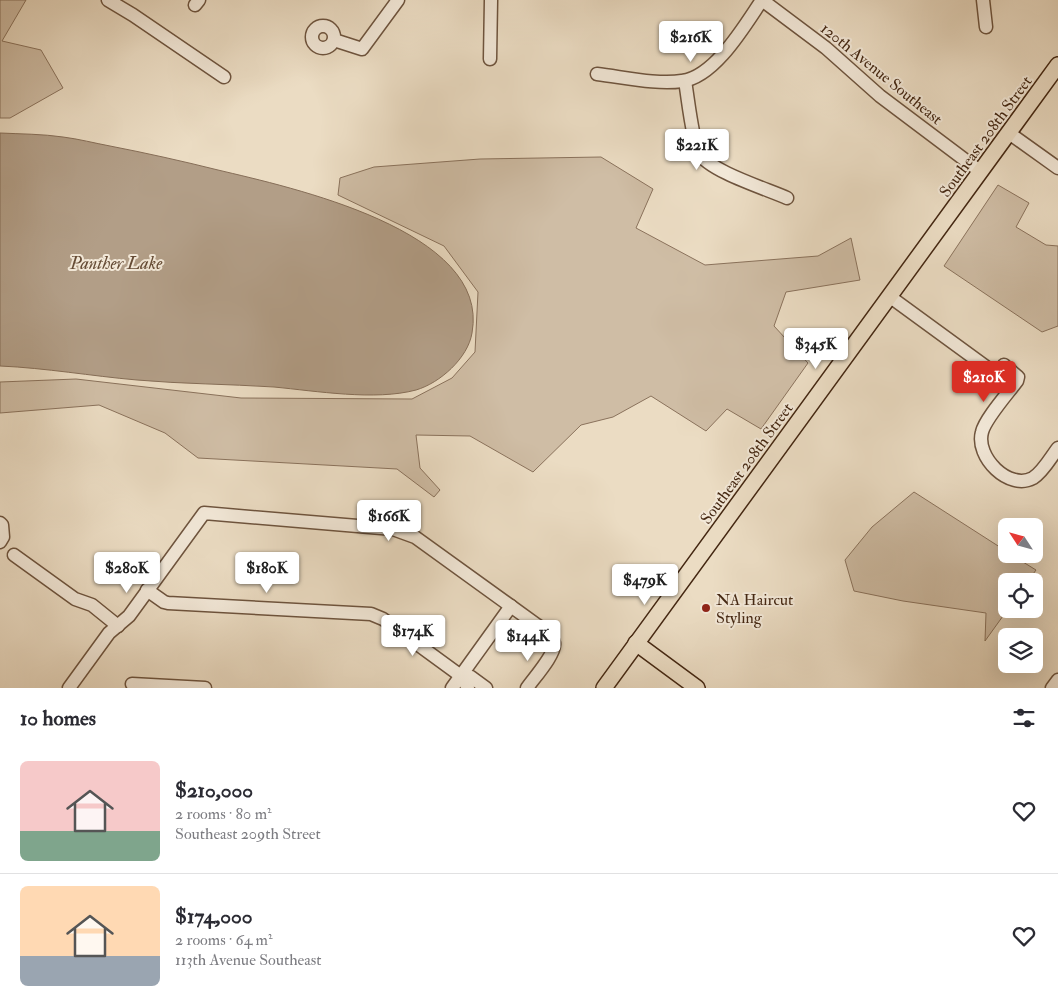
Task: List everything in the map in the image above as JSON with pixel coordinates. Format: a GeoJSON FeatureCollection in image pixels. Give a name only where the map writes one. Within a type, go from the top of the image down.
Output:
{"type":"FeatureCollection","features":[{"type":"Feature","properties":{"kind":"main road","name":"Southeast 208th Street"},"geometry":{"type":"LineString","coordinates":[[604,688],[1058,65]]}},
{"type":"Feature","properties":{"kind":"main road"},"geometry":{"type":"LineString","coordinates":[[636,643],[697,688]]}},
{"type":"Feature","properties":{"kind":"street"},"geometry":{"type":"LineString","coordinates":[[108,0],[224,77]]}},
{"type":"Feature","properties":{"kind":"street"},"geometry":{"type":"LineString","coordinates":[[334,40],[362,49],[398,0]]}},
{"type":"Feature","properties":{"kind":"street"},"geometry":{"type":"LineString","coordinates":[[490,60],[491,0]]}},
{"type":"Feature","properties":{"kind":"street"},"geometry":{"type":"LineString","coordinates":[[597,74],[668,82],[684,81],[699,74],[720,58],[762,0]]}},
{"type":"Feature","properties":{"kind":"street","name":"120th Avenue Southeast"},"geometry":{"type":"LineString","coordinates":[[762,0],[826,48],[880,96],[981,172]]}},
{"type":"Feature","properties":{"kind":"street"},"geometry":{"type":"LineString","coordinates":[[983,0],[986,27]]}},
{"type":"Feature","properties":{"kind":"street"},"geometry":{"type":"LineString","coordinates":[[684,81],[697,146],[703,158],[719,169],[787,198]]}},
{"type":"Feature","properties":{"kind":"street"},"geometry":{"type":"LineString","coordinates":[[1009,133],[1058,168]]}},
{"type":"Feature","properties":{"kind":"street"},"geometry":{"type":"LineString","coordinates":[[889,296],[989,369]]}},
{"type":"Feature","properties":{"kind":"street"},"geometry":{"type":"LineString","coordinates":[[1004,365],[1016,374],[1018,378],[987,422],[981,436],[981,445],[988,460],[1006,476],[1017,480],[1028,480],[1034,478],[1042,470],[1058,448]]}},
{"type":"Feature","properties":{"kind":"street"},"geometry":{"type":"LineString","coordinates":[[69,688],[109,633],[129,616],[204,514],[399,530],[410,534],[427,544],[544,630],[554,642],[550,656],[527,688]]}},
{"type":"Feature","properties":{"kind":"street"},"geometry":{"type":"LineString","coordinates":[[0,523],[2,525],[3,537],[0,542]]}},
{"type":"Feature","properties":{"kind":"street"},"geometry":{"type":"LineString","coordinates":[[14,555],[75,599],[92,605],[118,626]]}},
{"type":"Feature","properties":{"kind":"street"},"geometry":{"type":"LineString","coordinates":[[147,590],[168,603],[371,614],[383,618],[461,676],[468,688]]}},
{"type":"Feature","properties":{"kind":"street"},"geometry":{"type":"LineString","coordinates":[[452,688],[511,606]]}},
{"type":"Feature","properties":{"kind":"street"},"geometry":{"type":"LineString","coordinates":[[461,676],[471,678],[486,688]]}},
{"type":"Feature","properties":{"kind":"street"},"geometry":{"type":"LineString","coordinates":[[1052,688],[1058,680]]}},
{"type":"Feature","properties":{"kind":"street"},"geometry":{"type":"LineString","coordinates":[[132,684],[205,688]]}},
{"type":"Feature","properties":{"kind":"shaded area"},"geometry":{"type":"Polygon","coordinates":[[[0,0],[26,0],[2,41],[41,50],[63,88],[10,118],[0,118],[0,0]]]}},
{"type":"Feature","properties":{"kind":"shaded area"},"geometry":{"type":"Polygon","coordinates":[[[601,157],[653,189],[636,228],[705,265],[818,256],[851,238],[860,280],[786,292],[774,326],[808,363],[761,429],[727,409],[706,431],[651,396],[613,417],[581,425],[533,472],[470,436],[416,435],[420,468],[440,490],[434,497],[397,469],[198,458],[165,433],[99,405],[0,413],[0,382],[76,379],[241,398],[412,399],[452,378],[475,352],[478,292],[444,246],[338,195],[340,178],[374,167],[480,159],[601,157]]]}},
{"type":"Feature","properties":{"kind":"shaded area"},"geometry":{"type":"Polygon","coordinates":[[[998,185],[1029,203],[1016,227],[1046,245],[1058,246],[1058,326],[1042,332],[944,266],[998,185]]]}},
{"type":"Feature","properties":{"kind":"shaded area"},"geometry":{"type":"Polygon","coordinates":[[[914,492],[998,546],[998,563],[1025,563],[1036,570],[1034,573],[998,573],[998,618],[1002,618],[985,641],[986,613],[903,601],[854,591],[845,560],[872,527],[914,492]]]}},
{"type":"Feature","properties":{"kind":"water","name":"Panther Lake"},"geometry":{"type":"Polygon","coordinates":[[[0,133],[69,138],[178,160],[290,188],[335,202],[379,219],[419,241],[450,266],[469,297],[472,333],[465,351],[452,368],[425,387],[382,395],[154,381],[0,366],[0,133]]]}},
{"type":"Feature","properties":{"kind":"place","name":"NA Haircut Styling"},"geometry":{"type":"Point","coordinates":[706,608]}}]}
